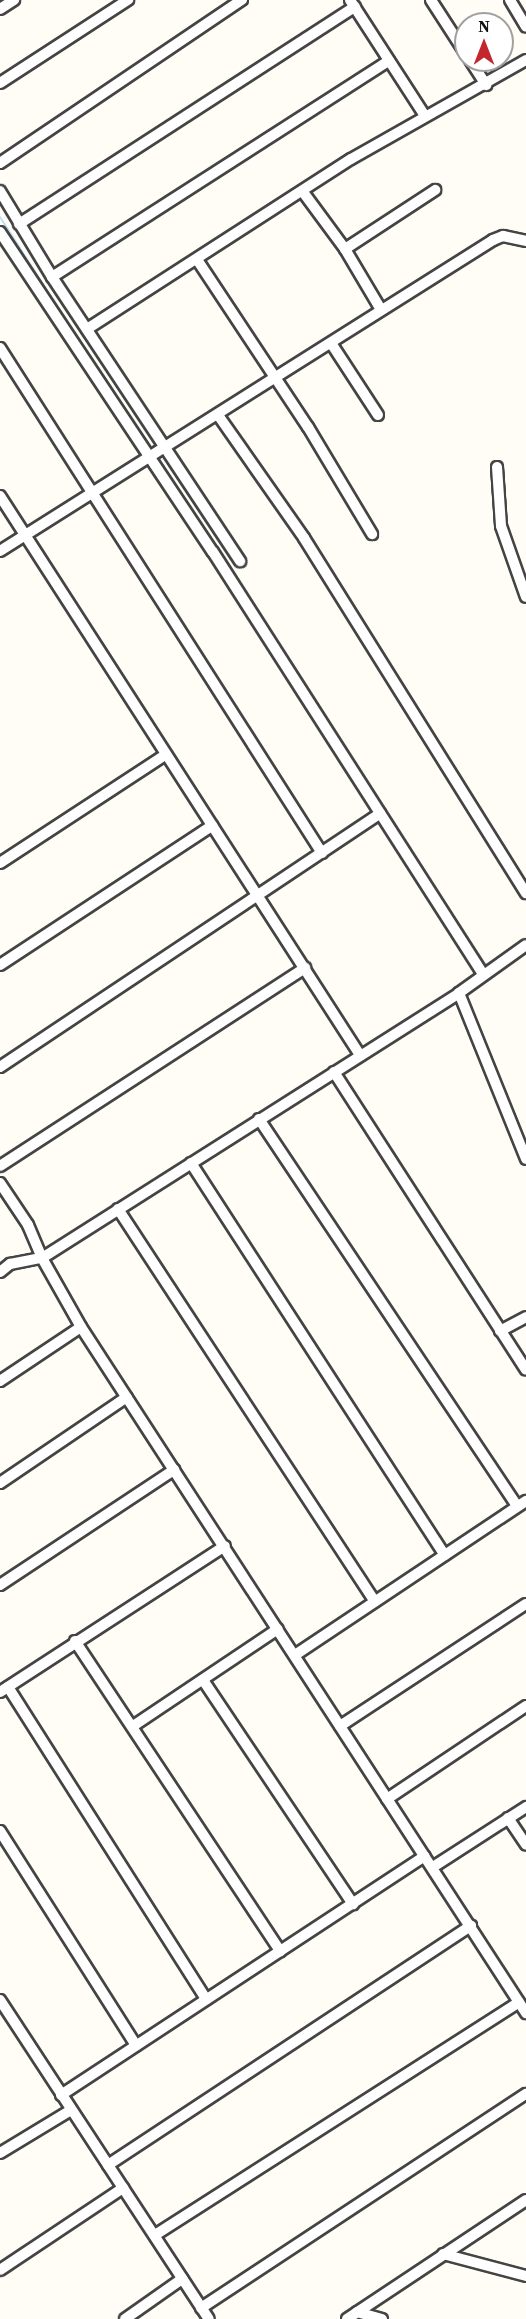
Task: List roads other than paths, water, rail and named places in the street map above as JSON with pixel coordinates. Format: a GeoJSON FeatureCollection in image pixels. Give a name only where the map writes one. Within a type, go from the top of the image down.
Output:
{"type":"FeatureCollection","features":[{"type":"Feature","properties":{"kind":"street"},"geometry":{"type":"LineString","coordinates":[[0,9],[14,0]]}},
{"type":"Feature","properties":{"kind":"street"},"geometry":{"type":"LineString","coordinates":[[0,83],[128,0]]}},
{"type":"Feature","properties":{"kind":"street"},"geometry":{"type":"LineString","coordinates":[[0,163],[242,0]]}},
{"type":"Feature","properties":{"kind":"street"},"geometry":{"type":"LineString","coordinates":[[431,0],[454,35]]}},
{"type":"Feature","properties":{"kind":"street"},"geometry":{"type":"LineString","coordinates":[[510,0],[526,27]]}},
{"type":"Feature","properties":{"kind":"street"},"geometry":{"type":"LineString","coordinates":[[20,224],[352,4],[425,116]]}},
{"type":"Feature","properties":{"kind":"street"},"geometry":{"type":"LineString","coordinates":[[87,329],[425,116],[486,85],[526,60]]}},
{"type":"Feature","properties":{"kind":"street"},"geometry":{"type":"LineString","coordinates":[[52,277],[389,61]]}},
{"type":"Feature","properties":{"kind":"street"},"geometry":{"type":"LineString","coordinates":[[478,72],[486,85]]}},
{"type":"Feature","properties":{"kind":"street"},"geometry":{"type":"LineString","coordinates":[[345,249],[435,190]]}},
{"type":"Feature","properties":{"kind":"street"},"geometry":{"type":"LineString","coordinates":[[0,191],[52,277],[240,561]]}},
{"type":"Feature","properties":{"kind":"street"},"geometry":{"type":"LineString","coordinates":[[303,192],[345,249],[380,308]]}},
{"type":"Feature","properties":{"kind":"street"},"geometry":{"type":"LineString","coordinates":[[0,232],[150,456],[483,974]]}},
{"type":"Feature","properties":{"kind":"street"},"geometry":{"type":"LineString","coordinates":[[0,551],[92,491],[332,343],[380,308],[493,240],[503,236],[526,241]]}},
{"type":"Feature","properties":{"kind":"street"},"geometry":{"type":"LineString","coordinates":[[198,261],[274,379],[308,427],[372,534]]}},
{"type":"Feature","properties":{"kind":"street"},"geometry":{"type":"LineString","coordinates":[[332,343],[378,415]]}},
{"type":"Feature","properties":{"kind":"street"},"geometry":{"type":"LineString","coordinates":[[0,348],[322,853]]}},
{"type":"Feature","properties":{"kind":"street"},"geometry":{"type":"LineString","coordinates":[[218,415],[304,538],[526,893]]}},
{"type":"Feature","properties":{"kind":"street"},"geometry":{"type":"LineString","coordinates":[[497,467],[501,526],[523,578],[526,597]]}},
{"type":"Feature","properties":{"kind":"street"},"geometry":{"type":"LineString","coordinates":[[0,496],[360,1054]]}},
{"type":"Feature","properties":{"kind":"street"},"geometry":{"type":"LineString","coordinates":[[0,863],[165,755]]}},
{"type":"Feature","properties":{"kind":"street"},"geometry":{"type":"LineString","coordinates":[[0,1067],[380,814]]}},
{"type":"Feature","properties":{"kind":"street"},"geometry":{"type":"LineString","coordinates":[[0,965],[212,826]]}},
{"type":"Feature","properties":{"kind":"street"},"geometry":{"type":"LineString","coordinates":[[0,1272],[10,1264],[42,1258],[459,993],[526,945]]}},
{"type":"Feature","properties":{"kind":"street"},"geometry":{"type":"LineString","coordinates":[[0,1166],[305,969]]}},
{"type":"Feature","properties":{"kind":"street"},"geometry":{"type":"LineString","coordinates":[[459,993],[526,1160]]}},
{"type":"Feature","properties":{"kind":"street"},"geometry":{"type":"LineString","coordinates":[[334,1072],[526,1370]]}},
{"type":"Feature","properties":{"kind":"street"},"geometry":{"type":"LineString","coordinates":[[259,1119],[522,1503],[295,1655]]}},
{"type":"Feature","properties":{"kind":"street"},"geometry":{"type":"LineString","coordinates":[[191,1163],[446,1555]]}},
{"type":"Feature","properties":{"kind":"street"},"geometry":{"type":"LineString","coordinates":[[0,1183],[28,1225],[42,1258],[81,1327],[526,2013]]}},
{"type":"Feature","properties":{"kind":"street"},"geometry":{"type":"LineString","coordinates":[[118,1209],[375,1601]]}},
{"type":"Feature","properties":{"kind":"street"},"geometry":{"type":"LineString","coordinates":[[500,1331],[526,1317]]}},
{"type":"Feature","properties":{"kind":"street"},"geometry":{"type":"LineString","coordinates":[[0,1381],[81,1327]]}},
{"type":"Feature","properties":{"kind":"street"},"geometry":{"type":"LineString","coordinates":[[0,1483],[127,1397]]}},
{"type":"Feature","properties":{"kind":"street"},"geometry":{"type":"LineString","coordinates":[[0,1585],[174,1470]]}},
{"type":"Feature","properties":{"kind":"street"},"geometry":{"type":"LineString","coordinates":[[206,1999],[4,1689],[225,1546]]}},
{"type":"Feature","properties":{"kind":"street"},"geometry":{"type":"LineString","coordinates":[[340,1726],[526,1604]]}},
{"type":"Feature","properties":{"kind":"street"},"geometry":{"type":"LineString","coordinates":[[133,1726],[278,1629]]}},
{"type":"Feature","properties":{"kind":"street"},"geometry":{"type":"LineString","coordinates":[[75,1641],[280,1951]]}},
{"type":"Feature","properties":{"kind":"street"},"geometry":{"type":"LineString","coordinates":[[203,1680],[352,1904]]}},
{"type":"Feature","properties":{"kind":"street"},"geometry":{"type":"LineString","coordinates":[[387,1798],[526,1706]]}},
{"type":"Feature","properties":{"kind":"street"},"geometry":{"type":"LineString","coordinates":[[433,1867],[526,1807]]}},
{"type":"Feature","properties":{"kind":"street"},"geometry":{"type":"LineString","coordinates":[[508,1818],[526,1845]]}},
{"type":"Feature","properties":{"kind":"street"},"geometry":{"type":"LineString","coordinates":[[0,1831],[136,2045]]}},
{"type":"Feature","properties":{"kind":"street"},"geometry":{"type":"LineString","coordinates":[[61,2095],[425,1856]]}},
{"type":"Feature","properties":{"kind":"street"},"geometry":{"type":"LineString","coordinates":[[108,2165],[471,1926]]}},
{"type":"Feature","properties":{"kind":"street"},"geometry":{"type":"LineString","coordinates":[[0,2000],[209,2319]]}},
{"type":"Feature","properties":{"kind":"street"},"geometry":{"type":"LineString","coordinates":[[155,2235],[519,2002]]}},
{"type":"Feature","properties":{"kind":"street"},"geometry":{"type":"LineString","coordinates":[[201,2307],[526,2094]]}},
{"type":"Feature","properties":{"kind":"street"},"geometry":{"type":"LineString","coordinates":[[0,2153],[71,2110]]}},
{"type":"Feature","properties":{"kind":"street"},"geometry":{"type":"LineString","coordinates":[[0,2270],[123,2188]]}},
{"type":"Feature","properties":{"kind":"street"},"geometry":{"type":"LineString","coordinates":[[347,2319],[526,2200]]}},
{"type":"Feature","properties":{"kind":"street"},"geometry":{"type":"LineString","coordinates":[[443,2254],[526,2276]]}},
{"type":"Feature","properties":{"kind":"street"},"geometry":{"type":"LineString","coordinates":[[126,2319],[182,2278]]}},
{"type":"Feature","properties":{"kind":"street"},"geometry":{"type":"LineString","coordinates":[[357,2313],[382,2319]]}},
{"type":"Feature","properties":{"kind":"waterway"},"geometry":{"type":"LineString","coordinates":[[0,217],[88,355]]}},
{"type":"Feature","properties":{"kind":"waterway"},"geometry":{"type":"LineString","coordinates":[[438,893],[485,964],[493,963]]}}]}
